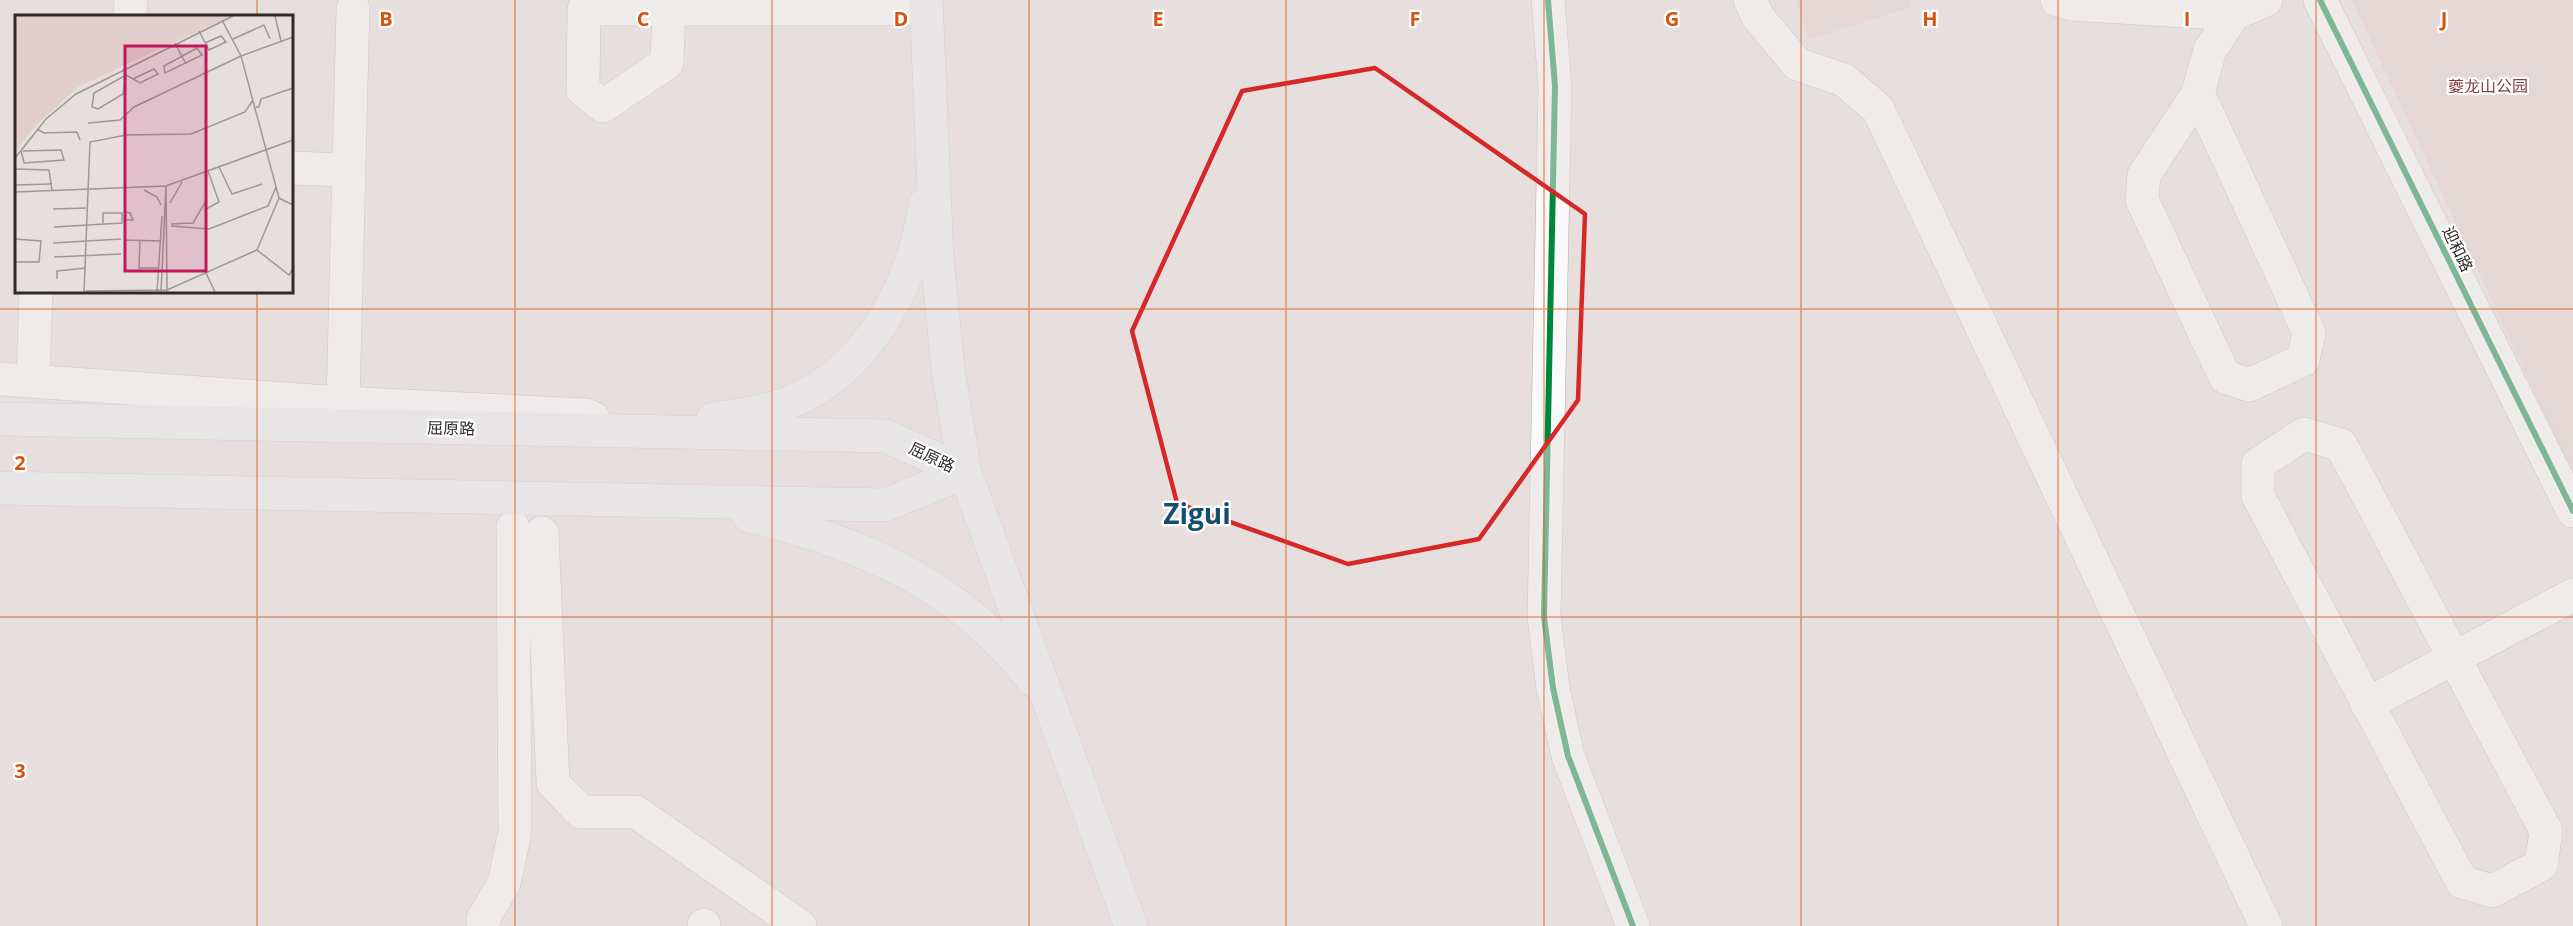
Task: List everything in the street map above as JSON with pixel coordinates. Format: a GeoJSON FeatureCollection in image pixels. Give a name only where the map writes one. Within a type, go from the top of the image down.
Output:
{"type":"FeatureCollection","features":[{"type":"Feature","properties":{"kind":"main road"},"geometry":{"type":"LineString","coordinates":[[926,4],[931,151],[948,369],[965,472],[1131,926]]}},
{"type":"Feature","properties":{"kind":"main road"},"geometry":{"type":"LineString","coordinates":[[622,431],[744,414],[802,397],[849,365],[884,320],[908,267],[924,209],[931,151]]}},
{"type":"Feature","properties":{"kind":"main road","name":"屈原路"},"geometry":{"type":"LineString","coordinates":[[0,419],[886,436],[965,472]]}},
{"type":"Feature","properties":{"kind":"main road","name":"屈原路"},"geometry":{"type":"LineString","coordinates":[[0,488],[885,505],[965,472]]}},
{"type":"Feature","properties":{"kind":"main road"},"geometry":{"type":"LineString","coordinates":[[674,502],[783,524],[885,560],[934,588],[977,619],[1016,658],[1049,701]]}},
{"type":"Feature","properties":{"kind":"street"},"geometry":{"type":"LineString","coordinates":[[130,15],[131,0]]}},
{"type":"Feature","properties":{"kind":"street"},"geometry":{"type":"LineString","coordinates":[[1548,0],[1555,86],[1544,617],[1553,688],[1568,756],[1633,926]]}},
{"type":"Feature","properties":{"kind":"street"},"geometry":{"type":"LineString","coordinates":[[1750,0],[1758,17],[1797,64],[1844,80],[1878,109],[2266,926]]}},
{"type":"Feature","properties":{"kind":"street"},"geometry":{"type":"LineString","coordinates":[[2057,0],[2071,4],[2231,7],[2266,0]]}},
{"type":"Feature","properties":{"kind":"street","name":"迎和路"},"geometry":{"type":"LineString","coordinates":[[2320,0],[2573,511]]}},
{"type":"Feature","properties":{"kind":"street"},"geometry":{"type":"LineString","coordinates":[[669,9],[926,4]]}},
{"type":"Feature","properties":{"kind":"street"},"geometry":{"type":"LineString","coordinates":[[2198,93],[2309,333],[2303,360],[2249,385],[2225,377],[2142,200],[2144,175],[2198,93],[2210,50],[2231,7]]}},
{"type":"Feature","properties":{"kind":"street"},"geometry":{"type":"LineString","coordinates":[[343,403],[352,8]]}},
{"type":"Feature","properties":{"kind":"street"},"geometry":{"type":"LineString","coordinates":[[292,168],[348,170]]}},
{"type":"Feature","properties":{"kind":"street"},"geometry":{"type":"LineString","coordinates":[[33,380],[36,292]]}},
{"type":"Feature","properties":{"kind":"street"},"geometry":{"type":"LineString","coordinates":[[0,379],[343,403],[586,415],[622,431]]}},
{"type":"Feature","properties":{"kind":"street"},"geometry":{"type":"LineString","coordinates":[[2304,434],[2341,445],[2546,831],[2541,865],[2492,891],[2462,882],[2367,704],[2258,495],[2258,464],[2304,434]]}},
{"type":"Feature","properties":{"kind":"street"},"geometry":{"type":"LineString","coordinates":[[483,926],[483,919],[504,883],[515,832],[527,530],[554,783],[581,812],[636,812],[800,926]]}},
{"type":"Feature","properties":{"kind":"street"},"geometry":{"type":"LineString","coordinates":[[2367,704],[2573,595]]}},
{"type":"Feature","properties":{"kind":"highlighted area"},"geometry":{"type":"Polygon","coordinates":[[[1375,68],[1585,214],[1578,400],[1479,539],[1348,564],[1177,503],[1132,331],[1242,91],[1375,68]]]}},
{"type":"Feature","properties":{"kind":"green space"},"geometry":{"type":"Polygon","coordinates":[[[1796,0],[1909,0],[1911,7],[1809,40],[1796,0]]]}},
{"type":"Feature","properties":{"kind":"green space","name":"夔龙山公园"},"geometry":{"type":"Polygon","coordinates":[[[2352,0],[2573,0],[2573,475],[2352,0]]]}},
{"type":"Feature","properties":{"kind":"cycle path"},"geometry":{"type":"LineString","coordinates":[[1548,0],[1555,86],[1544,617],[1553,688],[1568,756],[1633,926]]}},
{"type":"Feature","properties":{"kind":"cycle path"},"geometry":{"type":"LineString","coordinates":[[2320,0],[2573,511]]}},
{"type":"Feature","properties":{"kind":"district","name":"Zigui"},"geometry":{"type":"Point","coordinates":[1197,514]}}]}
